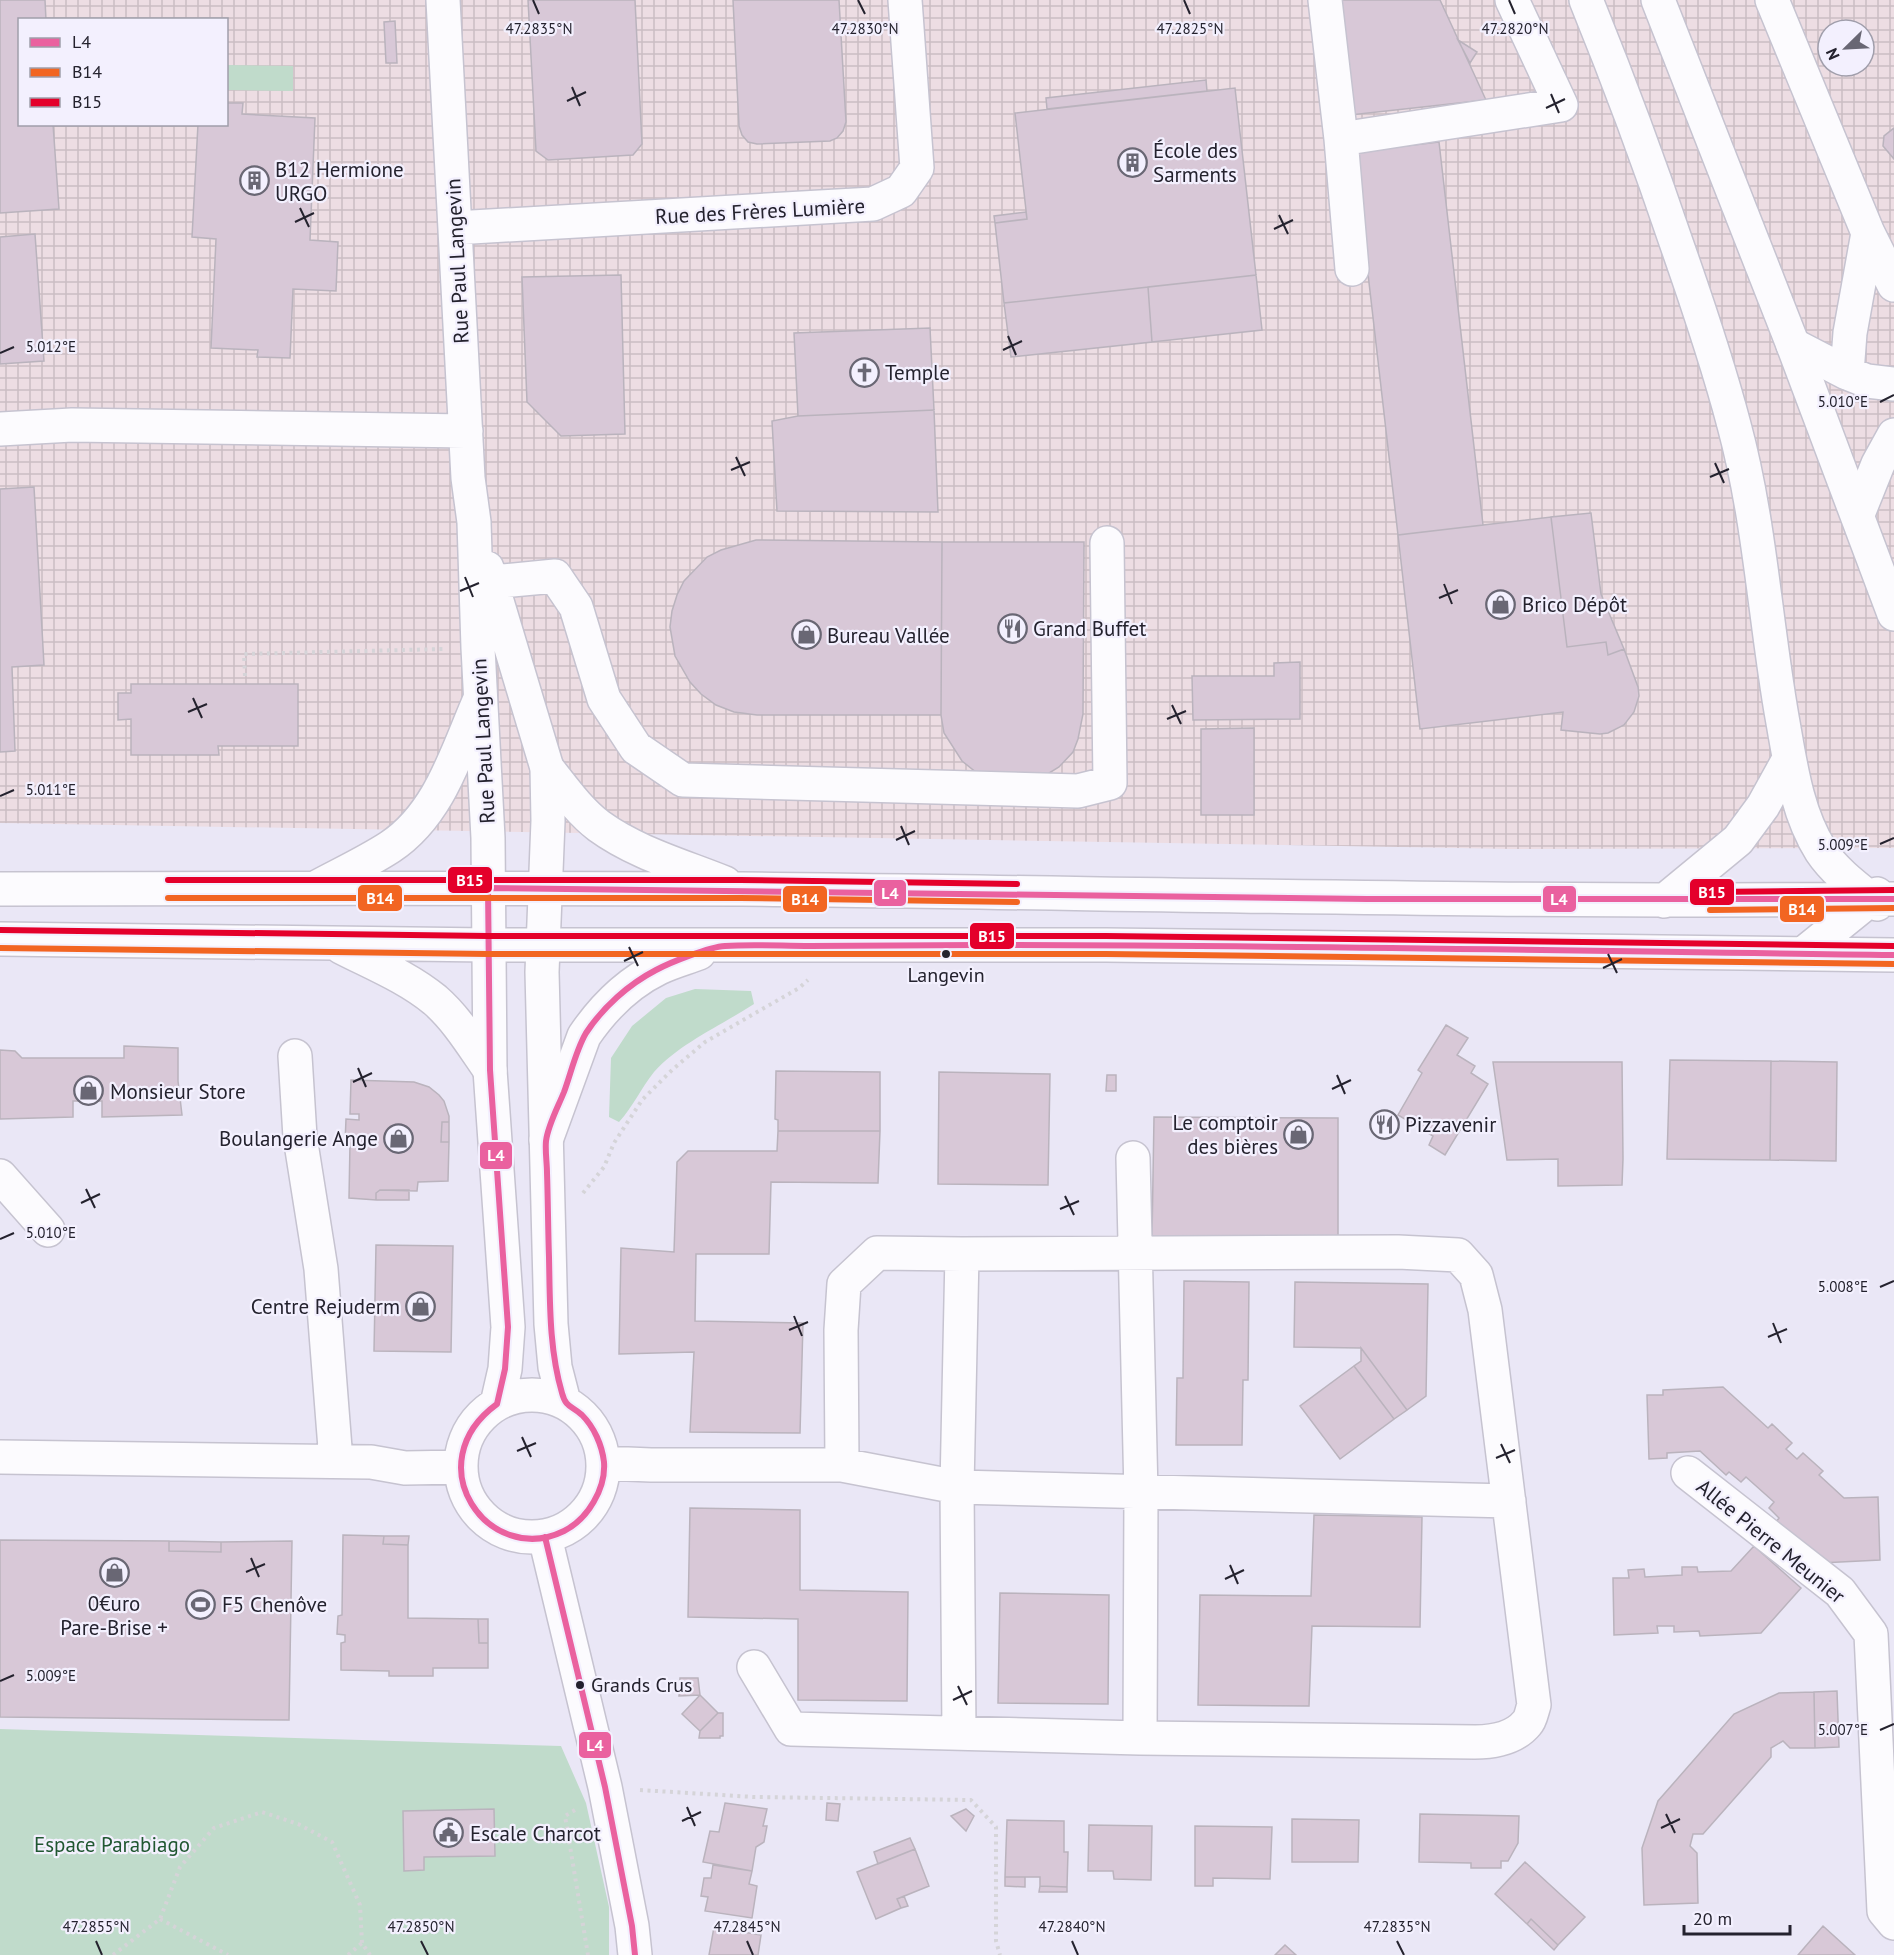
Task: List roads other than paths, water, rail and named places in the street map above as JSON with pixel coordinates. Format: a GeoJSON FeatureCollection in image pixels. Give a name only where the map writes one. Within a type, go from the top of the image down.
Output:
{"type":"FeatureCollection","features":[{"type":"Feature","properties":{"kind":"main road","name":"Rue Paul Langevin"},"geometry":{"type":"LineString","coordinates":[[443,0],[468,478],[474,522],[480,699],[488,838],[490,1070],[508,1327],[505,1369],[497,1404]]}},
{"type":"Feature","properties":{"kind":"main road","name":"Rue des Frères Lumière"},"geometry":{"type":"LineString","coordinates":[[455,228],[873,204],[901,191],[917,168],[905,0]]}},
{"type":"Feature","properties":{"kind":"main road"},"geometry":{"type":"LineString","coordinates":[[1325,0],[1341,139],[1352,269]]}},
{"type":"Feature","properties":{"kind":"main road"},"geometry":{"type":"LineString","coordinates":[[1341,139],[1561,105],[1512,0]]}},
{"type":"Feature","properties":{"kind":"main road"},"geometry":{"type":"LineString","coordinates":[[1586,0],[1614,66],[1653,174],[1703,320],[1735,426],[1755,522],[1777,690],[1789,759],[1801,804],[1823,854],[1845,878],[1888,899]]}},
{"type":"Feature","properties":{"kind":"main road"},"geometry":{"type":"LineString","coordinates":[[1658,0],[1858,514],[1894,614]]}},
{"type":"Feature","properties":{"kind":"main road"},"geometry":{"type":"LineString","coordinates":[[1772,0],[1868,233],[1894,285]]}},
{"type":"Feature","properties":{"kind":"main road"},"geometry":{"type":"LineString","coordinates":[[1847,373],[1850,333],[1868,233]]}},
{"type":"Feature","properties":{"kind":"main road"},"geometry":{"type":"LineString","coordinates":[[1793,345],[1867,381],[1894,384]]}},
{"type":"Feature","properties":{"kind":"main road"},"geometry":{"type":"LineString","coordinates":[[0,429],[72,425],[466,431]]}},
{"type":"Feature","properties":{"kind":"main road"},"geometry":{"type":"LineString","coordinates":[[1858,514],[1878,464],[1894,435]]}},
{"type":"Feature","properties":{"kind":"main road","name":"Rue Paul Langevin"},"geometry":{"type":"LineString","coordinates":[[474,522],[547,768],[548,820],[543,945],[546,1140],[553,1346],[555,1367],[564,1402]]}},
{"type":"Feature","properties":{"kind":"main road"},"geometry":{"type":"LineString","coordinates":[[492,582],[555,576],[576,607],[604,699],[636,748],[683,780],[1078,791],[1110,783],[1107,543]]}},
{"type":"Feature","properties":{"kind":"main road"},"geometry":{"type":"LineString","coordinates":[[316,888],[391,846],[420,820],[438,795],[480,699]]}},
{"type":"Feature","properties":{"kind":"main road"},"geometry":{"type":"LineString","coordinates":[[1664,901],[1738,840],[1763,806],[1789,759]]}},
{"type":"Feature","properties":{"kind":"main road"},"geometry":{"type":"LineString","coordinates":[[547,768],[575,803],[599,826],[637,848],[740,889]]}},
{"type":"Feature","properties":{"kind":"main road"},"geometry":{"type":"LineString","coordinates":[[0,889],[740,889],[1664,901],[1888,899]]}},
{"type":"Feature","properties":{"kind":"main road"},"geometry":{"type":"LineString","coordinates":[[1804,953],[1888,899]]}},
{"type":"Feature","properties":{"kind":"main road"},"geometry":{"type":"LineString","coordinates":[[0,939],[488,945],[1106,945],[1894,955]]}},
{"type":"Feature","properties":{"kind":"main road"},"geometry":{"type":"LineString","coordinates":[[334,943],[410,983],[435,1001],[459,1026],[490,1070]]}},
{"type":"Feature","properties":{"kind":"main road"},"geometry":{"type":"LineString","coordinates":[[546,1140],[584,1036],[609,1004],[634,983],[659,968],[720,946]]}},
{"type":"Feature","properties":{"kind":"main road"},"geometry":{"type":"LineString","coordinates":[[295,1056],[300,1137],[321,1269],[336,1461]]}},
{"type":"Feature","properties":{"kind":"main road"},"geometry":{"type":"LineString","coordinates":[[1133,1158],[1141,1493],[1140,1738]]}},
{"type":"Feature","properties":{"kind":"main road"},"geometry":{"type":"LineString","coordinates":[[0,1176],[48,1230]]}},
{"type":"Feature","properties":{"kind":"main road"},"geometry":{"type":"LineString","coordinates":[[754,1667],[791,1729],[1140,1738],[1495,1742],[1512,1735],[1528,1722],[1534,1705],[1485,1310],[1476,1275],[1458,1255],[1398,1252],[962,1254],[877,1252],[844,1284],[841,1330],[842,1465]]}},
{"type":"Feature","properties":{"kind":"main road"},"geometry":{"type":"LineString","coordinates":[[959,1733],[957,1486],[962,1254]]}},
{"type":"Feature","properties":{"kind":"main road"},"geometry":{"type":"LineString","coordinates":[[542,1395],[564,1402],[584,1416],[598,1438],[604,1463],[602,1483],[594,1502],[582,1518],[565,1531],[545,1537],[528,1538],[510,1535],[494,1527],[481,1516],[470,1502],[463,1485],[460,1467],[463,1448],[470,1430],[482,1415],[497,1404],[519,1396],[542,1395]]}},
{"type":"Feature","properties":{"kind":"main road"},"geometry":{"type":"LineString","coordinates":[[0,1458],[336,1461],[370,1462],[405,1468],[460,1467]]}},
{"type":"Feature","properties":{"kind":"main road"},"geometry":{"type":"LineString","coordinates":[[604,1463],[842,1465],[957,1486],[1141,1493],[1509,1501]]}},
{"type":"Feature","properties":{"kind":"main road","name":"Allée Pierre Meunier"},"geometry":{"type":"LineString","coordinates":[[1688,1473],[1840,1592],[1871,1634],[1884,1911],[1894,1923]]}},
{"type":"Feature","properties":{"kind":"main road"},"geometry":{"type":"LineString","coordinates":[[545,1537],[605,1787],[632,1926],[635,1955]]}},
{"type":"Feature","properties":{"kind":"place","name":"École des Sarments"},"geometry":{"type":"Point","coordinates":[1132,162]}},
{"type":"Feature","properties":{"kind":"place","name":"B12 Hermione URGO"},"geometry":{"type":"Point","coordinates":[254,181]}},
{"type":"Feature","properties":{"kind":"place","name":"Temple"},"geometry":{"type":"Point","coordinates":[864,372]}},
{"type":"Feature","properties":{"kind":"place","name":"Brico Dépôt"},"geometry":{"type":"Point","coordinates":[1501,604]}},
{"type":"Feature","properties":{"kind":"place","name":"Grand Buffet"},"geometry":{"type":"Point","coordinates":[1012,628]}},
{"type":"Feature","properties":{"kind":"place","name":"Bureau Vallée"},"geometry":{"type":"Point","coordinates":[806,635]}},
{"type":"Feature","properties":{"kind":"place","name":"Langevin"},"geometry":{"type":"Point","coordinates":[946,954]}},
{"type":"Feature","properties":{"kind":"place","name":"Monsieur Store"},"geometry":{"type":"Point","coordinates":[89,1091]}},
{"type":"Feature","properties":{"kind":"place","name":"Pizzavenir"},"geometry":{"type":"Point","coordinates":[1384,1124]}},
{"type":"Feature","properties":{"kind":"place","name":"Le comptoir des bières"},"geometry":{"type":"Point","coordinates":[1299,1134]}},
{"type":"Feature","properties":{"kind":"place","name":"Boulangerie Ange"},"geometry":{"type":"Point","coordinates":[399,1138]}},
{"type":"Feature","properties":{"kind":"place","name":"Centre Rejuderm"},"geometry":{"type":"Point","coordinates":[421,1306]}},
{"type":"Feature","properties":{"kind":"place","name":"0€uro Pare-Brise +"},"geometry":{"type":"Point","coordinates":[114,1572]}},
{"type":"Feature","properties":{"kind":"place","name":"F5 Chenôve"},"geometry":{"type":"Point","coordinates":[201,1604]}},
{"type":"Feature","properties":{"kind":"place","name":"Grands Crus"},"geometry":{"type":"Point","coordinates":[580,1685]}},
{"type":"Feature","properties":{"kind":"place","name":"Escale Charcot"},"geometry":{"type":"Point","coordinates":[449,1833]}},
{"type":"Feature","properties":{"kind":"park label","name":"Espace Parabiago"},"geometry":{"type":"Point","coordinates":[112,1844]}}]}
